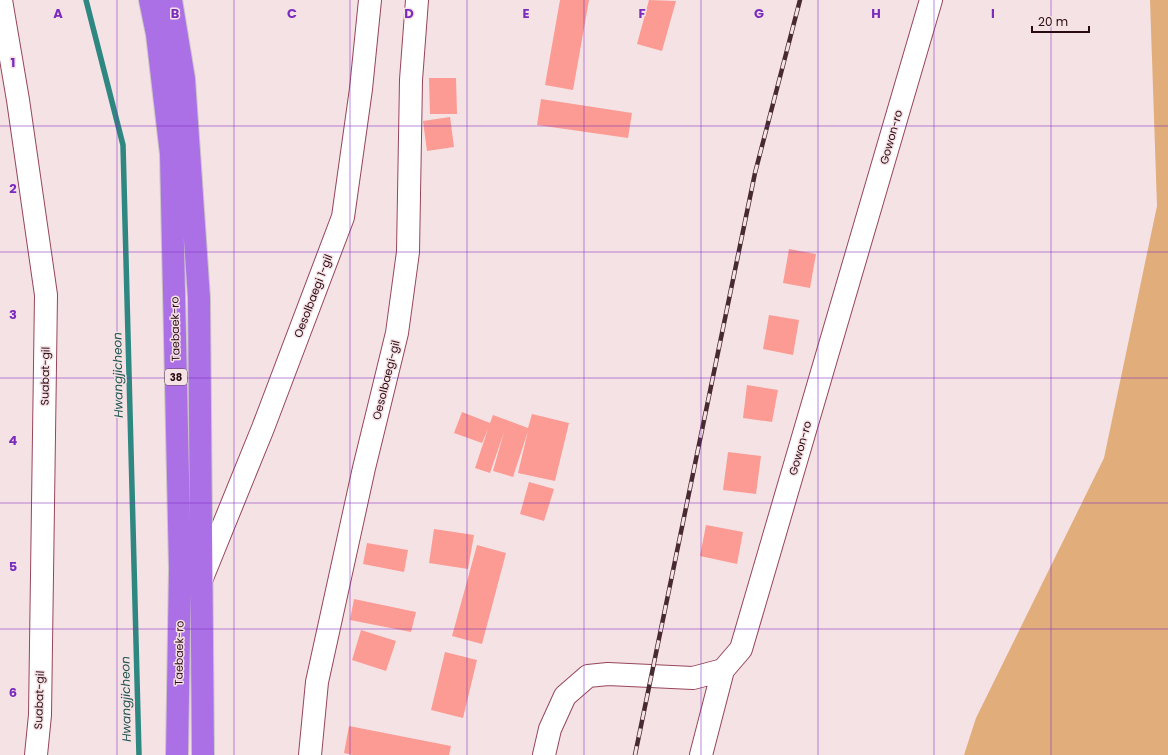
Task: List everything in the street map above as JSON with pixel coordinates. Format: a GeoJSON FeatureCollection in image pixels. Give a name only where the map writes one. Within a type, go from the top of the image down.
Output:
{"type":"FeatureCollection","features":[{"type":"Feature","properties":{"kind":"highway","name":"Taebaek-ro"},"geometry":{"type":"LineString","coordinates":[[150,0],[157,34],[171,154],[180,569],[177,755]]}},
{"type":"Feature","properties":{"kind":"highway","name":"Taebaek-ro"},"geometry":{"type":"LineString","coordinates":[[171,0],[184,79],[199,298],[203,755]]}},
{"type":"Feature","properties":{"kind":"street","name":"Suabat-gil"},"geometry":{"type":"LineString","coordinates":[[1,0],[9,102],[46,295],[40,715],[36,755]]}},
{"type":"Feature","properties":{"kind":"street","name":"Oesolbaegi 1-gil"},"geometry":{"type":"LineString","coordinates":[[202,578],[263,428],[343,217],[361,89],[370,0]]}},
{"type":"Feature","properties":{"kind":"street","name":"Oesolbaegi-gil"},"geometry":{"type":"LineString","coordinates":[[310,755],[317,682],[364,468],[397,333],[408,252],[411,80],[418,0]]}},
{"type":"Feature","properties":{"kind":"street","name":"Gowon-ro"},"geometry":{"type":"LineString","coordinates":[[723,670],[742,649],[931,0]]}},
{"type":"Feature","properties":{"kind":"street"},"geometry":{"type":"LineString","coordinates":[[544,755],[550,729],[565,696],[588,676],[608,674],[693,678],[723,670],[701,755]]}},
{"type":"Feature","properties":{"kind":"shaded area"},"geometry":{"type":"Polygon","coordinates":[[[1150,0],[1168,0],[1168,755],[964,755],[976,718],[1104,458],[1157,206],[1150,0]]]}},
{"type":"Feature","properties":{"kind":"building"},"geometry":{"type":"Polygon","coordinates":[[[560,0],[589,0],[573,90],[545,85],[560,0]]]}},
{"type":"Feature","properties":{"kind":"building"},"geometry":{"type":"Polygon","coordinates":[[[649,0],[676,1],[662,51],[637,44],[649,0]]]}},
{"type":"Feature","properties":{"kind":"building"},"geometry":{"type":"Polygon","coordinates":[[[429,78],[456,78],[457,114],[430,114],[429,78]]]}},
{"type":"Feature","properties":{"kind":"building"},"geometry":{"type":"Polygon","coordinates":[[[541,99],[632,113],[628,138],[537,125],[541,99]]]}},
{"type":"Feature","properties":{"kind":"building"},"geometry":{"type":"Polygon","coordinates":[[[450,117],[454,147],[427,151],[423,121],[450,117]]]}},
{"type":"Feature","properties":{"kind":"building"},"geometry":{"type":"Polygon","coordinates":[[[789,249],[816,254],[810,288],[783,283],[789,249]]]}},
{"type":"Feature","properties":{"kind":"building"},"geometry":{"type":"Polygon","coordinates":[[[769,315],[799,320],[793,355],[763,349],[769,315]]]}},
{"type":"Feature","properties":{"kind":"building"},"geometry":{"type":"Polygon","coordinates":[[[747,385],[778,390],[772,422],[743,418],[747,385]]]}},
{"type":"Feature","properties":{"kind":"building"},"geometry":{"type":"Polygon","coordinates":[[[462,412],[490,423],[493,415],[528,428],[532,414],[569,423],[555,481],[518,473],[528,431],[513,477],[493,471],[504,432],[490,473],[475,468],[488,429],[482,443],[454,433],[462,412]]]}},
{"type":"Feature","properties":{"kind":"building"},"geometry":{"type":"Polygon","coordinates":[[[728,452],[761,456],[756,494],[723,490],[728,452]]]}},
{"type":"Feature","properties":{"kind":"building"},"geometry":{"type":"Polygon","coordinates":[[[529,482],[554,489],[544,521],[520,514],[529,482]]]}},
{"type":"Feature","properties":{"kind":"building"},"geometry":{"type":"Polygon","coordinates":[[[706,525],[743,532],[737,564],[700,556],[706,525]]]}},
{"type":"Feature","properties":{"kind":"building"},"geometry":{"type":"Polygon","coordinates":[[[434,529],[474,535],[468,569],[429,563],[434,529]]]}},
{"type":"Feature","properties":{"kind":"building"},"geometry":{"type":"Polygon","coordinates":[[[367,543],[408,550],[404,572],[363,564],[367,543]]]}},
{"type":"Feature","properties":{"kind":"building"},"geometry":{"type":"Polygon","coordinates":[[[477,545],[506,553],[482,644],[452,636],[477,545]]]}},
{"type":"Feature","properties":{"kind":"building"},"geometry":{"type":"Polygon","coordinates":[[[354,599],[416,612],[411,632],[350,620],[354,599]]]}},
{"type":"Feature","properties":{"kind":"building"},"geometry":{"type":"Polygon","coordinates":[[[361,630],[396,641],[386,671],[352,660],[361,630]]]}},
{"type":"Feature","properties":{"kind":"building"},"geometry":{"type":"Polygon","coordinates":[[[445,652],[477,660],[463,718],[431,710],[445,652]]]}},
{"type":"Feature","properties":{"kind":"building"},"geometry":{"type":"Polygon","coordinates":[[[349,726],[451,746],[449,755],[353,755],[344,753],[349,726]]]}},
{"type":"Feature","properties":{"kind":"waterway","name":"Hwangjicheon"},"geometry":{"type":"LineString","coordinates":[[86,0],[123,145],[139,755]]}},
{"type":"Feature","properties":{"kind":"railway"},"geometry":{"type":"LineString","coordinates":[[635,755],[755,173],[800,0]]}}]}
